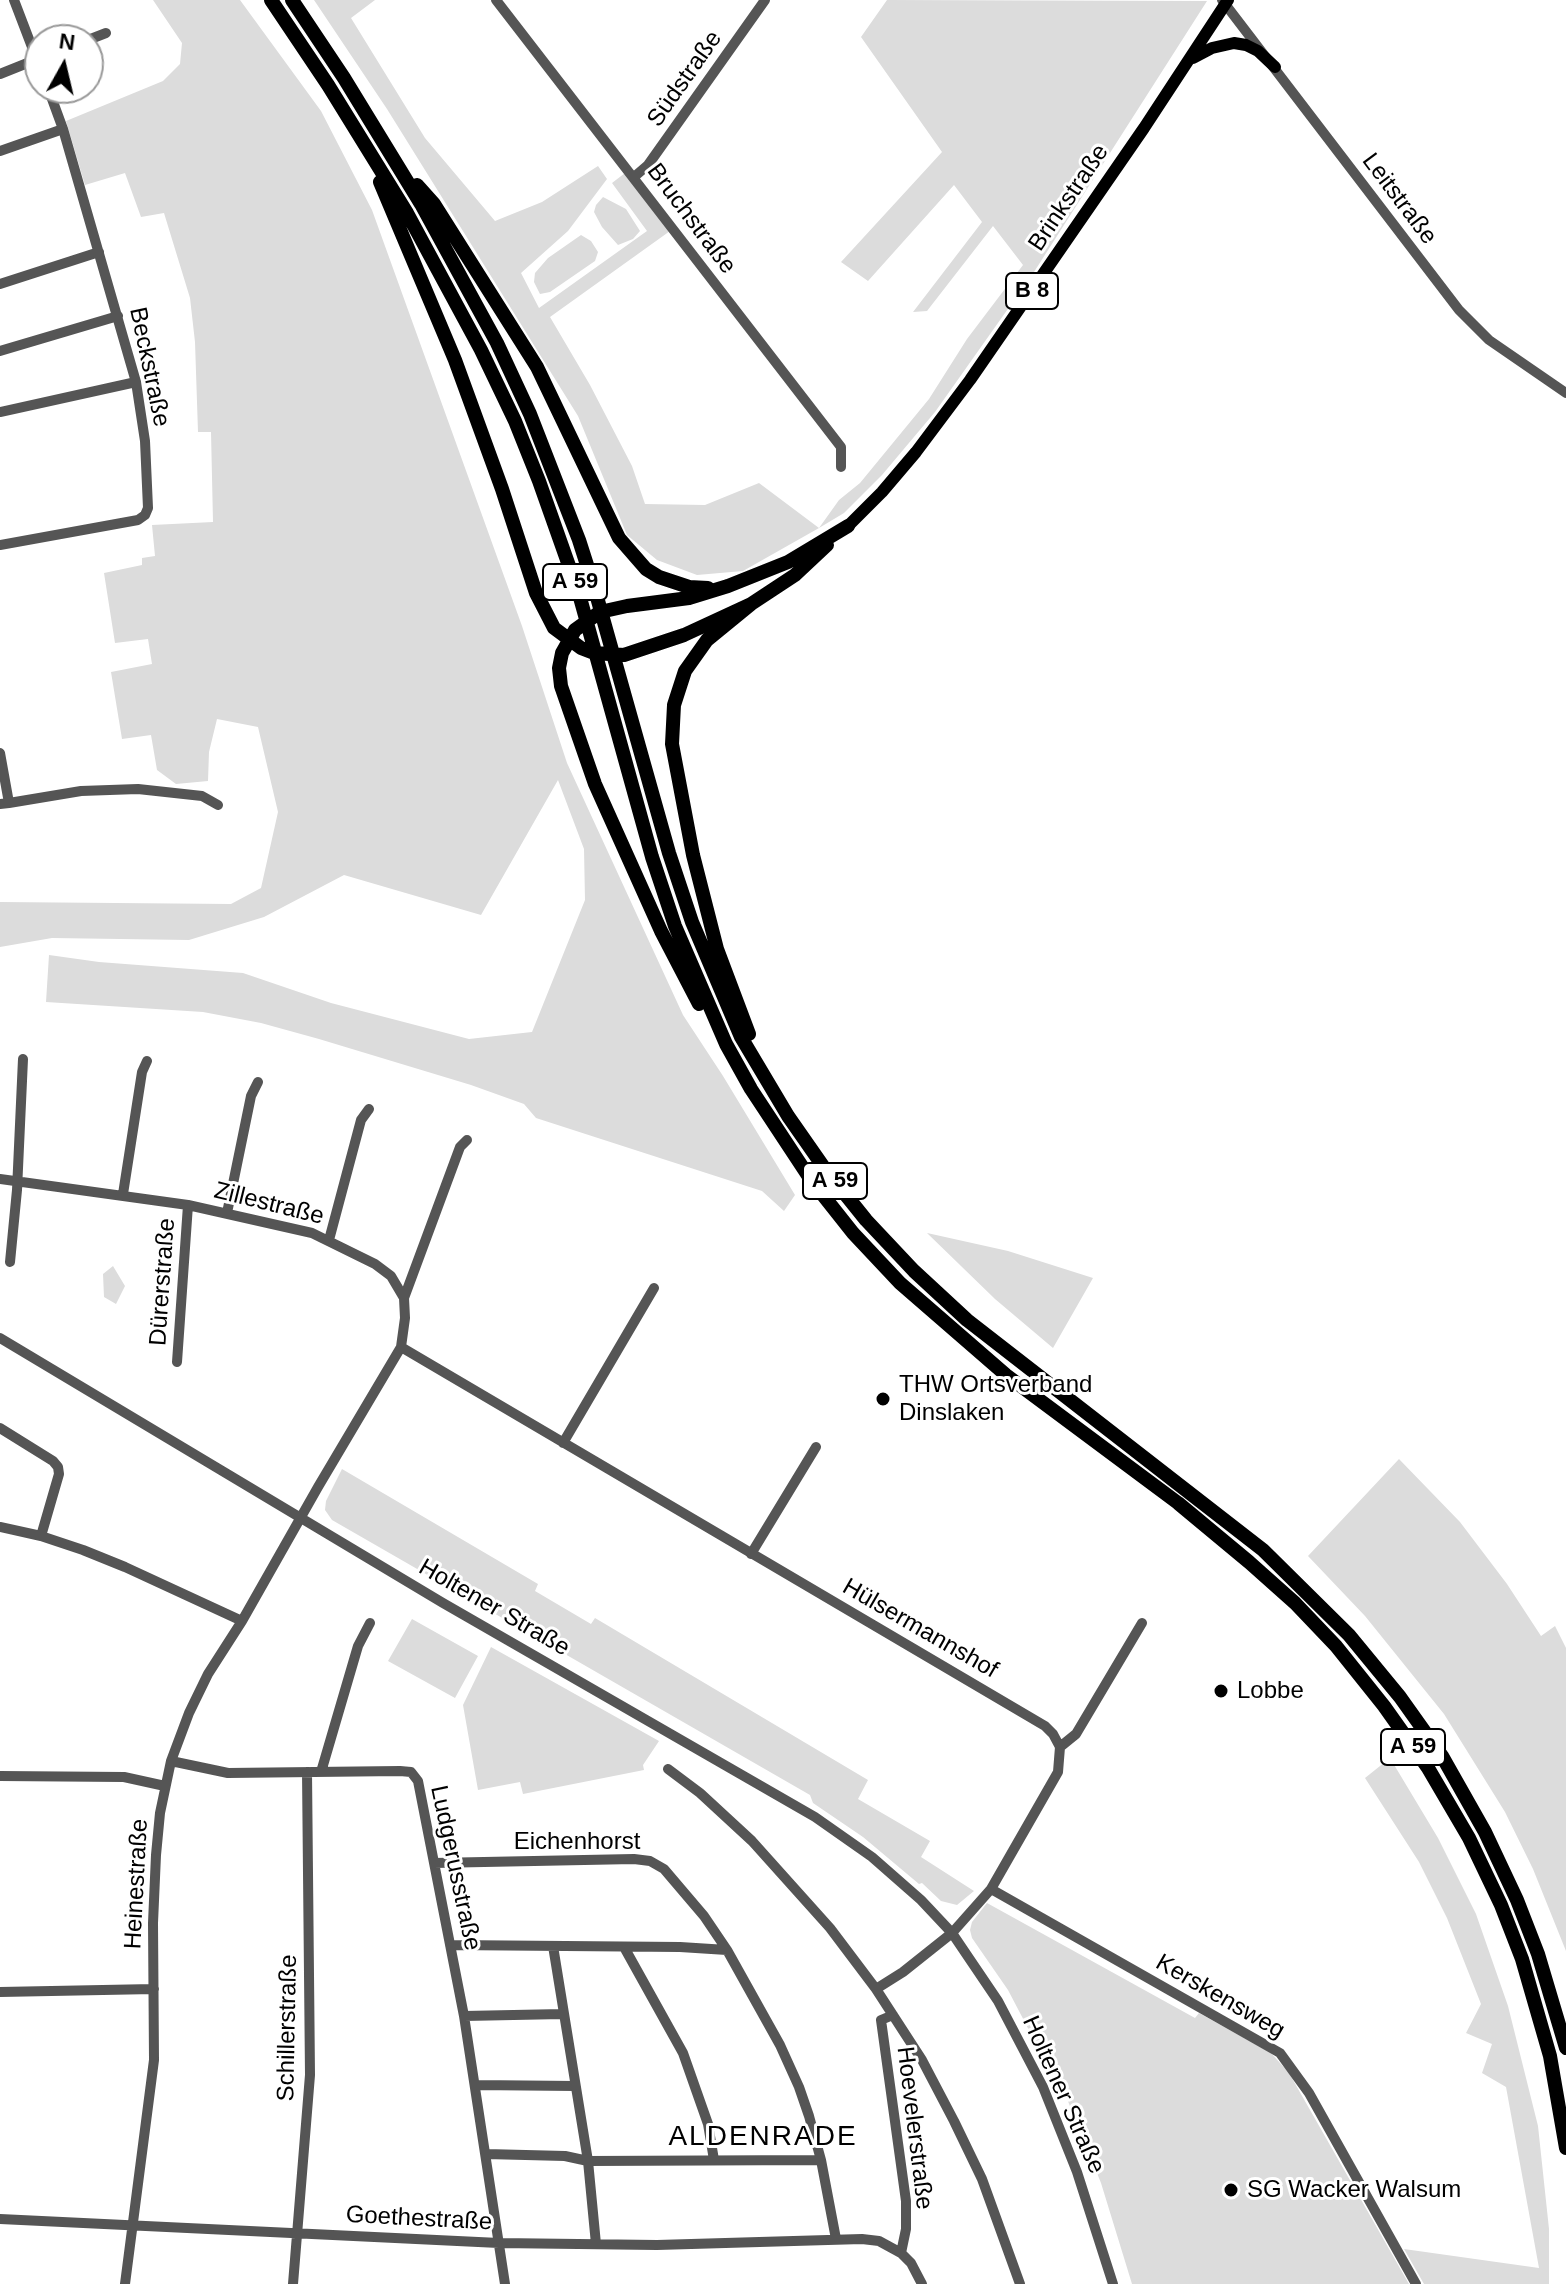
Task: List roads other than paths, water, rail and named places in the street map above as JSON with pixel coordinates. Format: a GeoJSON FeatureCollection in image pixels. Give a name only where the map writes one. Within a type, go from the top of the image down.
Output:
{"type":"FeatureCollection","features":[{"type":"Feature","properties":{"kind":"highway","name":"A 59"},"geometry":{"type":"LineString","coordinates":[[271,0],[407,213],[475,338],[515,421],[579,594],[657,871],[699,987],[726,1044],[772,1123],[853,1233],[900,1283],[1006,1375],[1178,1503],[1295,1603],[1336,1646],[1384,1706],[1428,1768],[1469,1838],[1501,1905],[1539,2015],[1560,2106],[1566,2148]]}},
{"type":"Feature","properties":{"kind":"highway","name":"A 59"},"geometry":{"type":"LineString","coordinates":[[292,0],[390,151],[497,343],[550,463],[595,590],[669,853],[692,922],[715,982],[767,1083],[825,1169],[866,1220],[914,1271],[1017,1361],[1189,1490],[1274,1559],[1349,1635],[1400,1697],[1442,1756],[1485,1832],[1538,1954],[1566,2048]]}},
{"type":"Feature","properties":{"kind":"highway"},"geometry":{"type":"LineString","coordinates":[[365,144],[455,360],[536,593],[554,628],[610,655],[639,652],[751,604]]}},
{"type":"Feature","properties":{"kind":"highway"},"geometry":{"type":"LineString","coordinates":[[390,151],[434,204],[517,333],[555,402],[608,518],[631,555],[646,569],[673,583],[689,587],[728,586]]}},
{"type":"Feature","properties":{"kind":"highway"},"geometry":{"type":"LineString","coordinates":[[726,1044],[689,988],[638,882],[595,784],[561,686],[559,668],[574,639],[600,612],[689,598],[728,586],[788,562],[848,526]]}},
{"type":"Feature","properties":{"kind":"highway"},"geometry":{"type":"LineString","coordinates":[[767,1083],[727,979],[693,855],[672,744],[674,705],[685,671],[707,640],[751,604],[795,575],[848,526]]}},
{"type":"Feature","properties":{"kind":"main road","name":"Brinkstraße"},"geometry":{"type":"LineString","coordinates":[[848,526],[916,452],[970,380],[1225,2]]}},
{"type":"Feature","properties":{"kind":"main road"},"geometry":{"type":"LineString","coordinates":[[1183,68],[1204,51],[1234,43],[1258,51],[1275,67]]}},
{"type":"Feature","properties":{"kind":"street"},"geometry":{"type":"LineString","coordinates":[[14,0],[24,25]]}},
{"type":"Feature","properties":{"kind":"street","name":"Bruchstraße"},"geometry":{"type":"LineString","coordinates":[[496,0],[841,447],[841,467]]}},
{"type":"Feature","properties":{"kind":"street","name":"Südstraße"},"geometry":{"type":"LineString","coordinates":[[634,177],[648,165],[765,0]]}},
{"type":"Feature","properties":{"kind":"street","name":"Leitstraße"},"geometry":{"type":"LineString","coordinates":[[1225,2],[1472,325],[1566,393]]}},
{"type":"Feature","properties":{"kind":"street"},"geometry":{"type":"LineString","coordinates":[[0,74],[24,67]]}},
{"type":"Feature","properties":{"kind":"street","name":"Beckstraße"},"geometry":{"type":"LineString","coordinates":[[0,545],[138,520],[148,508],[145,441],[136,382],[54,104]]}},
{"type":"Feature","properties":{"kind":"street"},"geometry":{"type":"LineString","coordinates":[[0,151],[63,129]]}},
{"type":"Feature","properties":{"kind":"street"},"geometry":{"type":"LineString","coordinates":[[0,284],[99,252]]}},
{"type":"Feature","properties":{"kind":"street"},"geometry":{"type":"LineString","coordinates":[[0,351],[118,316]]}},
{"type":"Feature","properties":{"kind":"street"},"geometry":{"type":"LineString","coordinates":[[0,412],[136,382]]}},
{"type":"Feature","properties":{"kind":"street"},"geometry":{"type":"LineString","coordinates":[[0,753],[4,803],[81,791],[138,789],[202,796],[218,805]]}},
{"type":"Feature","properties":{"kind":"street"},"geometry":{"type":"LineString","coordinates":[[10,1262],[23,1059]]}},
{"type":"Feature","properties":{"kind":"street"},"geometry":{"type":"LineString","coordinates":[[123,1194],[142,1072],[147,1061]]}},
{"type":"Feature","properties":{"kind":"street"},"geometry":{"type":"LineString","coordinates":[[227,1213],[251,1096],[258,1082]]}},
{"type":"Feature","properties":{"kind":"street"},"geometry":{"type":"LineString","coordinates":[[329,1240],[361,1120],[369,1109]]}},
{"type":"Feature","properties":{"kind":"street"},"geometry":{"type":"LineString","coordinates":[[300,1517],[401,1347],[404,1298],[460,1147],[467,1140]]}},
{"type":"Feature","properties":{"kind":"street","name":"Zillestraße"},"geometry":{"type":"LineString","coordinates":[[0,1179],[123,1194],[285,1225],[329,1240],[375,1264],[391,1276],[404,1298]]}},
{"type":"Feature","properties":{"kind":"street","name":"Dürerstraße"},"geometry":{"type":"LineString","coordinates":[[177,1362],[188,1205]]}},
{"type":"Feature","properties":{"kind":"street"},"geometry":{"type":"LineString","coordinates":[[563,1443],[654,1288]]}},
{"type":"Feature","properties":{"kind":"street","name":"Holtener Straße"},"geometry":{"type":"LineString","coordinates":[[0,1338],[815,1817],[872,1857],[921,1900],[952,1933],[998,2001],[1043,2087],[1077,2172],[1113,2284]]}},
{"type":"Feature","properties":{"kind":"street","name":"Hülsermannshof"},"geometry":{"type":"LineString","coordinates":[[401,1347],[1045,1726],[1060,1747]]}},
{"type":"Feature","properties":{"kind":"street"},"geometry":{"type":"LineString","coordinates":[[0,1428],[58,1467],[59,1474],[41,1536]]}},
{"type":"Feature","properties":{"kind":"street"},"geometry":{"type":"LineString","coordinates":[[751,1554],[816,1447]]}},
{"type":"Feature","properties":{"kind":"street","name":"Heinestraße"},"geometry":{"type":"LineString","coordinates":[[125,2284],[154,2060],[156,1855],[165,1786],[189,1713],[208,1674],[242,1621],[300,1517]]}},
{"type":"Feature","properties":{"kind":"street"},"geometry":{"type":"LineString","coordinates":[[0,1527],[41,1536],[125,1567],[242,1621]]}},
{"type":"Feature","properties":{"kind":"street"},"geometry":{"type":"LineString","coordinates":[[321,1772],[358,1646],[370,1623]]}},
{"type":"Feature","properties":{"kind":"street"},"geometry":{"type":"LineString","coordinates":[[876,1989],[952,1933],[991,1889],[1058,1772],[1060,1747],[1076,1734],[1142,1623]]}},
{"type":"Feature","properties":{"kind":"street","name":"Ludgerusstraße"},"geometry":{"type":"LineString","coordinates":[[171,1761],[228,1773],[411,1772],[418,1781],[464,2016],[505,2284]]}},
{"type":"Feature","properties":{"kind":"street"},"geometry":{"type":"LineString","coordinates":[[668,1769],[725,1815],[761,1850],[830,1928],[876,1989],[922,2060],[976,2168],[1020,2284]]}},
{"type":"Feature","properties":{"kind":"street","name":"Schillerstraße"},"geometry":{"type":"LineString","coordinates":[[293,2284],[310,2075],[307,1772]]}},
{"type":"Feature","properties":{"kind":"street"},"geometry":{"type":"LineString","coordinates":[[0,1776],[124,1777],[165,1786]]}},
{"type":"Feature","properties":{"kind":"street","name":"Eichenhorst"},"geometry":{"type":"LineString","coordinates":[[434,1863],[634,1859],[650,1861],[664,1869],[727,1950],[773,2030],[799,2087],[821,2160],[836,2239]]}},
{"type":"Feature","properties":{"kind":"street","name":"Kerskensweg"},"geometry":{"type":"LineString","coordinates":[[991,1889],[1280,2053],[1309,2093],[1416,2284]]}},
{"type":"Feature","properties":{"kind":"street"},"geometry":{"type":"LineString","coordinates":[[450,1945],[727,1950]]}},
{"type":"Feature","properties":{"kind":"street"},"geometry":{"type":"LineString","coordinates":[[553,1946],[588,2161],[596,2244]]}},
{"type":"Feature","properties":{"kind":"street"},"geometry":{"type":"LineString","coordinates":[[624,1947],[683,2053],[708,2124],[714,2160]]}},
{"type":"Feature","properties":{"kind":"street"},"geometry":{"type":"LineString","coordinates":[[0,1992],[154,1989]]}},
{"type":"Feature","properties":{"kind":"street"},"geometry":{"type":"LineString","coordinates":[[464,2016],[563,2014]]}},
{"type":"Feature","properties":{"kind":"street","name":"Hoevelerstraße"},"geometry":{"type":"LineString","coordinates":[[893,2015],[881,2020],[906,2201],[906,2229],[901,2253]]}},
{"type":"Feature","properties":{"kind":"street"},"geometry":{"type":"LineString","coordinates":[[475,2085],[575,2086]]}},
{"type":"Feature","properties":{"kind":"street"},"geometry":{"type":"LineString","coordinates":[[486,2154],[565,2156],[588,2161],[821,2160]]}},
{"type":"Feature","properties":{"kind":"street","name":"Goethestraße"},"geometry":{"type":"LineString","coordinates":[[0,2219],[499,2243],[685,2244],[836,2239]]}},
{"type":"Feature","properties":{"kind":"street"},"geometry":{"type":"LineString","coordinates":[[836,2239],[879,2241],[901,2253],[911,2263],[922,2284]]}},
{"type":"Feature","properties":{"kind":"place","name":"THW Ortsverband Dinslaken"},"geometry":{"type":"Point","coordinates":[883,1399]}},
{"type":"Feature","properties":{"kind":"place","name":"Lobbe"},"geometry":{"type":"Point","coordinates":[1221,1691]}},
{"type":"Feature","properties":{"kind":"place","name":"SG Wacker Walsum"},"geometry":{"type":"Point","coordinates":[1231,2190]}},
{"type":"Feature","properties":{"kind":"district","name":"ALDENRADE"},"geometry":{"type":"Point","coordinates":[763,2137]}}]}
